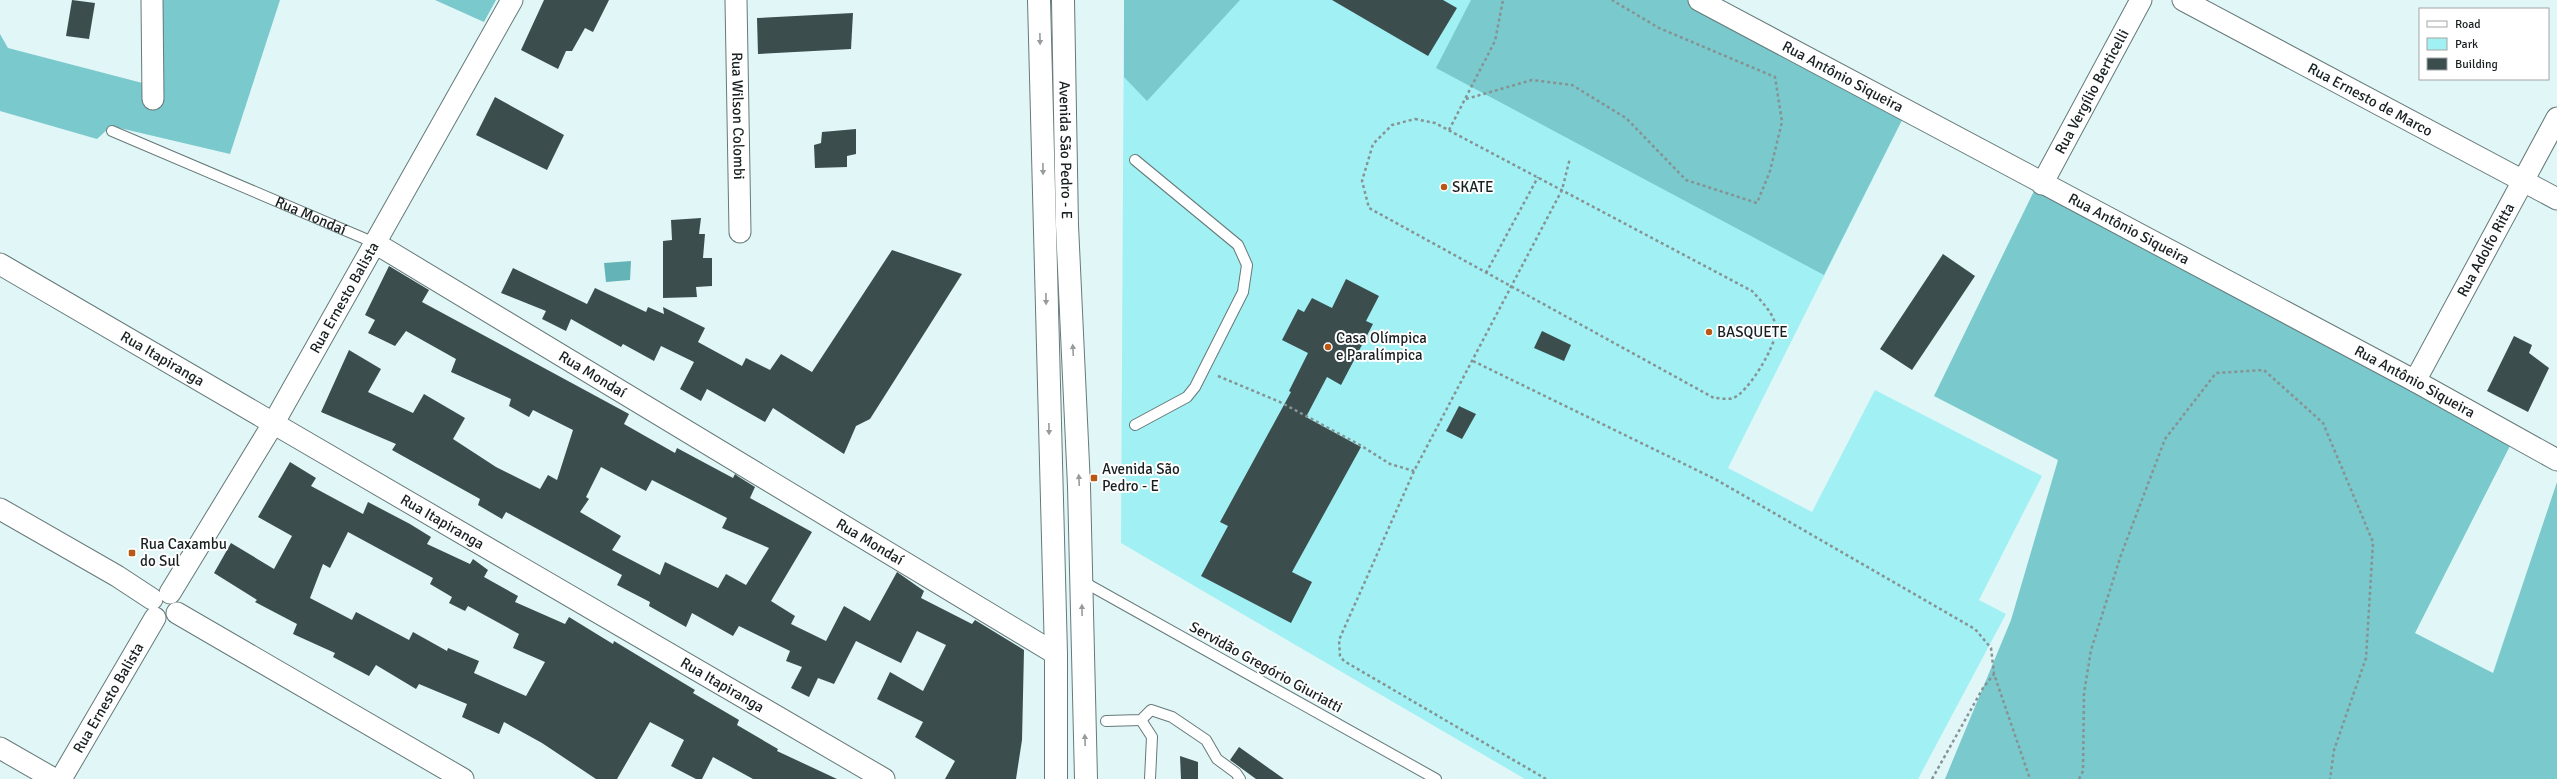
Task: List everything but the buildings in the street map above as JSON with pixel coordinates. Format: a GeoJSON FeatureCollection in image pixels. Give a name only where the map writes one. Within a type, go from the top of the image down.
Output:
{"type":"FeatureCollection","features":[{"type":"Feature","properties":{"kind":"main road","name":"Avenida São Pedro - E"},"geometry":{"type":"LineString","coordinates":[[1039,0],[1056,654],[1056,779]]}},
{"type":"Feature","properties":{"kind":"main road","name":"Avenida São Pedro - E"},"geometry":{"type":"LineString","coordinates":[[1063,0],[1067,225],[1082,582],[1086,779]]}},
{"type":"Feature","properties":{"kind":"street"},"geometry":{"type":"LineString","coordinates":[[152,0],[153,99]]}},
{"type":"Feature","properties":{"kind":"street","name":"Rua Ernesto Balista"},"geometry":{"type":"LineString","coordinates":[[61,779],[159,603],[273,424],[512,0]]}},
{"type":"Feature","properties":{"kind":"street","name":"Rua Wilson Colombi"},"geometry":{"type":"LineString","coordinates":[[736,0],[740,232]]}},
{"type":"Feature","properties":{"kind":"street","name":"Rua Antônio Siqueira"},"geometry":{"type":"LineString","coordinates":[[1699,0],[2042,184],[2415,381],[2557,460]]}},
{"type":"Feature","properties":{"kind":"street","name":"Rua Vergílio Berticelli"},"geometry":{"type":"LineString","coordinates":[[2042,184],[2141,0]]}},
{"type":"Feature","properties":{"kind":"street","name":"Rua Ernesto de Marco"},"geometry":{"type":"LineString","coordinates":[[2183,0],[2557,199]]}},
{"type":"Feature","properties":{"kind":"street","name":"Rua Adolfo Ritta"},"geometry":{"type":"LineString","coordinates":[[2415,381],[2522,180],[2557,118]]}},
{"type":"Feature","properties":{"kind":"street","name":"Rua Mondaí"},"geometry":{"type":"LineString","coordinates":[[375,243],[1056,654]]}},
{"type":"Feature","properties":{"kind":"street","name":"Rua Itapiranga"},"geometry":{"type":"LineString","coordinates":[[0,264],[871,776]]}},
{"type":"Feature","properties":{"kind":"street"},"geometry":{"type":"LineString","coordinates":[[0,509],[117,576],[159,603],[179,604],[177,613],[463,779]]}},
{"type":"Feature","properties":{"kind":"street"},"geometry":{"type":"LineString","coordinates":[[0,748],[54,779]]}},
{"type":"Feature","properties":{"kind":"lane","name":"Rua Mondaí"},"geometry":{"type":"LineString","coordinates":[[112,131],[375,243]]}},
{"type":"Feature","properties":{"kind":"lane"},"geometry":{"type":"LineString","coordinates":[[1135,160],[1238,244],[1247,265],[1243,292],[1204,368],[1187,397],[1135,425]]}},
{"type":"Feature","properties":{"kind":"lane","name":"Servidão Gregório Giuriatti"},"geometry":{"type":"LineString","coordinates":[[1082,582],[1436,779]]}},
{"type":"Feature","properties":{"kind":"lane"},"geometry":{"type":"LineString","coordinates":[[1106,721],[1141,720],[1151,710],[1172,717],[1206,740],[1217,759],[1236,773],[1240,779]]}},
{"type":"Feature","properties":{"kind":"lane"},"geometry":{"type":"LineString","coordinates":[[1141,720],[1152,737],[1150,779]]}},
{"type":"Feature","properties":{"kind":"path"},"geometry":{"type":"LineString","coordinates":[[1449,130],[1495,41],[1503,0]]}},
{"type":"Feature","properties":{"kind":"path"},"geometry":{"type":"LineString","coordinates":[[1466,98],[1532,80],[1572,85],[1626,118],[1686,180],[1757,202],[1770,170],[1782,122],[1775,77],[1659,28],[1612,0]]}},
{"type":"Feature","properties":{"kind":"path"},"geometry":{"type":"LineString","coordinates":[[1415,119],[1435,123],[1538,177],[1752,291],[1766,306],[1776,329],[1772,347],[1746,388],[1733,398],[1714,398],[1368,208],[1362,181],[1373,144],[1392,125],[1415,119]]}},
{"type":"Feature","properties":{"kind":"path"},"geometry":{"type":"LineString","coordinates":[[1546,779],[1344,661],[1340,656],[1339,640],[1414,472],[1562,190],[1570,158]]}},
{"type":"Feature","properties":{"kind":"path"},"geometry":{"type":"LineString","coordinates":[[1486,273],[1538,177]]}},
{"type":"Feature","properties":{"kind":"path"},"geometry":{"type":"LineString","coordinates":[[1473,361],[1715,479],[1975,629],[1990,648],[1994,674],[2030,779]]}},
{"type":"Feature","properties":{"kind":"path"},"geometry":{"type":"LineString","coordinates":[[1204,368],[1230,383],[1280,402],[1390,464],[1414,472]]}},
{"type":"Feature","properties":{"kind":"path"},"geometry":{"type":"LineString","coordinates":[[2079,779],[2083,771],[2084,694],[2091,650],[2121,555],[2165,439],[2216,373],[2264,370],[2323,423],[2373,542],[2366,658],[2334,750],[2330,779]]}},
{"type":"Feature","properties":{"kind":"path"},"geometry":{"type":"LineString","coordinates":[[1932,779],[1983,688],[1994,674]]}},
{"type":"Feature","properties":{"kind":"green space"},"geometry":{"type":"Polygon","coordinates":[[[1124,0],[1691,0],[1905,114],[1728,468],[1812,512],[1875,390],[2042,476],[1979,600],[2006,614],[1918,779],[1525,779],[1121,543],[1124,0]]]}},
{"type":"Feature","properties":{"kind":"shaded area"},"geometry":{"type":"Polygon","coordinates":[[[161,0],[280,0],[230,154],[111,126],[97,139],[0,111],[0,34],[8,48],[150,85],[164,53],[161,0]]]}},
{"type":"Feature","properties":{"kind":"shaded area"},"geometry":{"type":"Polygon","coordinates":[[[435,0],[496,0],[484,22],[435,0]]]}},
{"type":"Feature","properties":{"kind":"shaded area"},"geometry":{"type":"Polygon","coordinates":[[[1124,0],[1240,0],[1147,101],[1124,77],[1124,0]]]}},
{"type":"Feature","properties":{"kind":"shaded area"},"geometry":{"type":"Polygon","coordinates":[[[1471,0],[1690,0],[1905,114],[1824,275],[1436,68],[1471,0]]]}},
{"type":"Feature","properties":{"kind":"shaded area"},"geometry":{"type":"Polygon","coordinates":[[[2036,187],[2513,440],[2415,633],[2493,673],[2557,482],[2557,779],[1945,779],[2011,620],[2058,460],[1934,396],[2036,187]]]}},
{"type":"Feature","properties":{"kind":"shaded area"},"geometry":{"type":"Polygon","coordinates":[[[631,261],[630,280],[606,282],[604,263],[631,261]]]}},
{"type":"Feature","properties":{"kind":"place","name":"SKATE"},"geometry":{"type":"Point","coordinates":[1444,187]}},
{"type":"Feature","properties":{"kind":"place","name":"BASQUETE"},"geometry":{"type":"Point","coordinates":[1709,332]}},
{"type":"Feature","properties":{"kind":"place","name":"Casa Olímpica e Paralímpica"},"geometry":{"type":"Point","coordinates":[1328,347]}},
{"type":"Feature","properties":{"kind":"place","name":"Avenida São Pedro - E"},"geometry":{"type":"Point","coordinates":[1094,478]}},
{"type":"Feature","properties":{"kind":"place","name":"Rua Caxambu do Sul"},"geometry":{"type":"Point","coordinates":[132,553]}}]}
